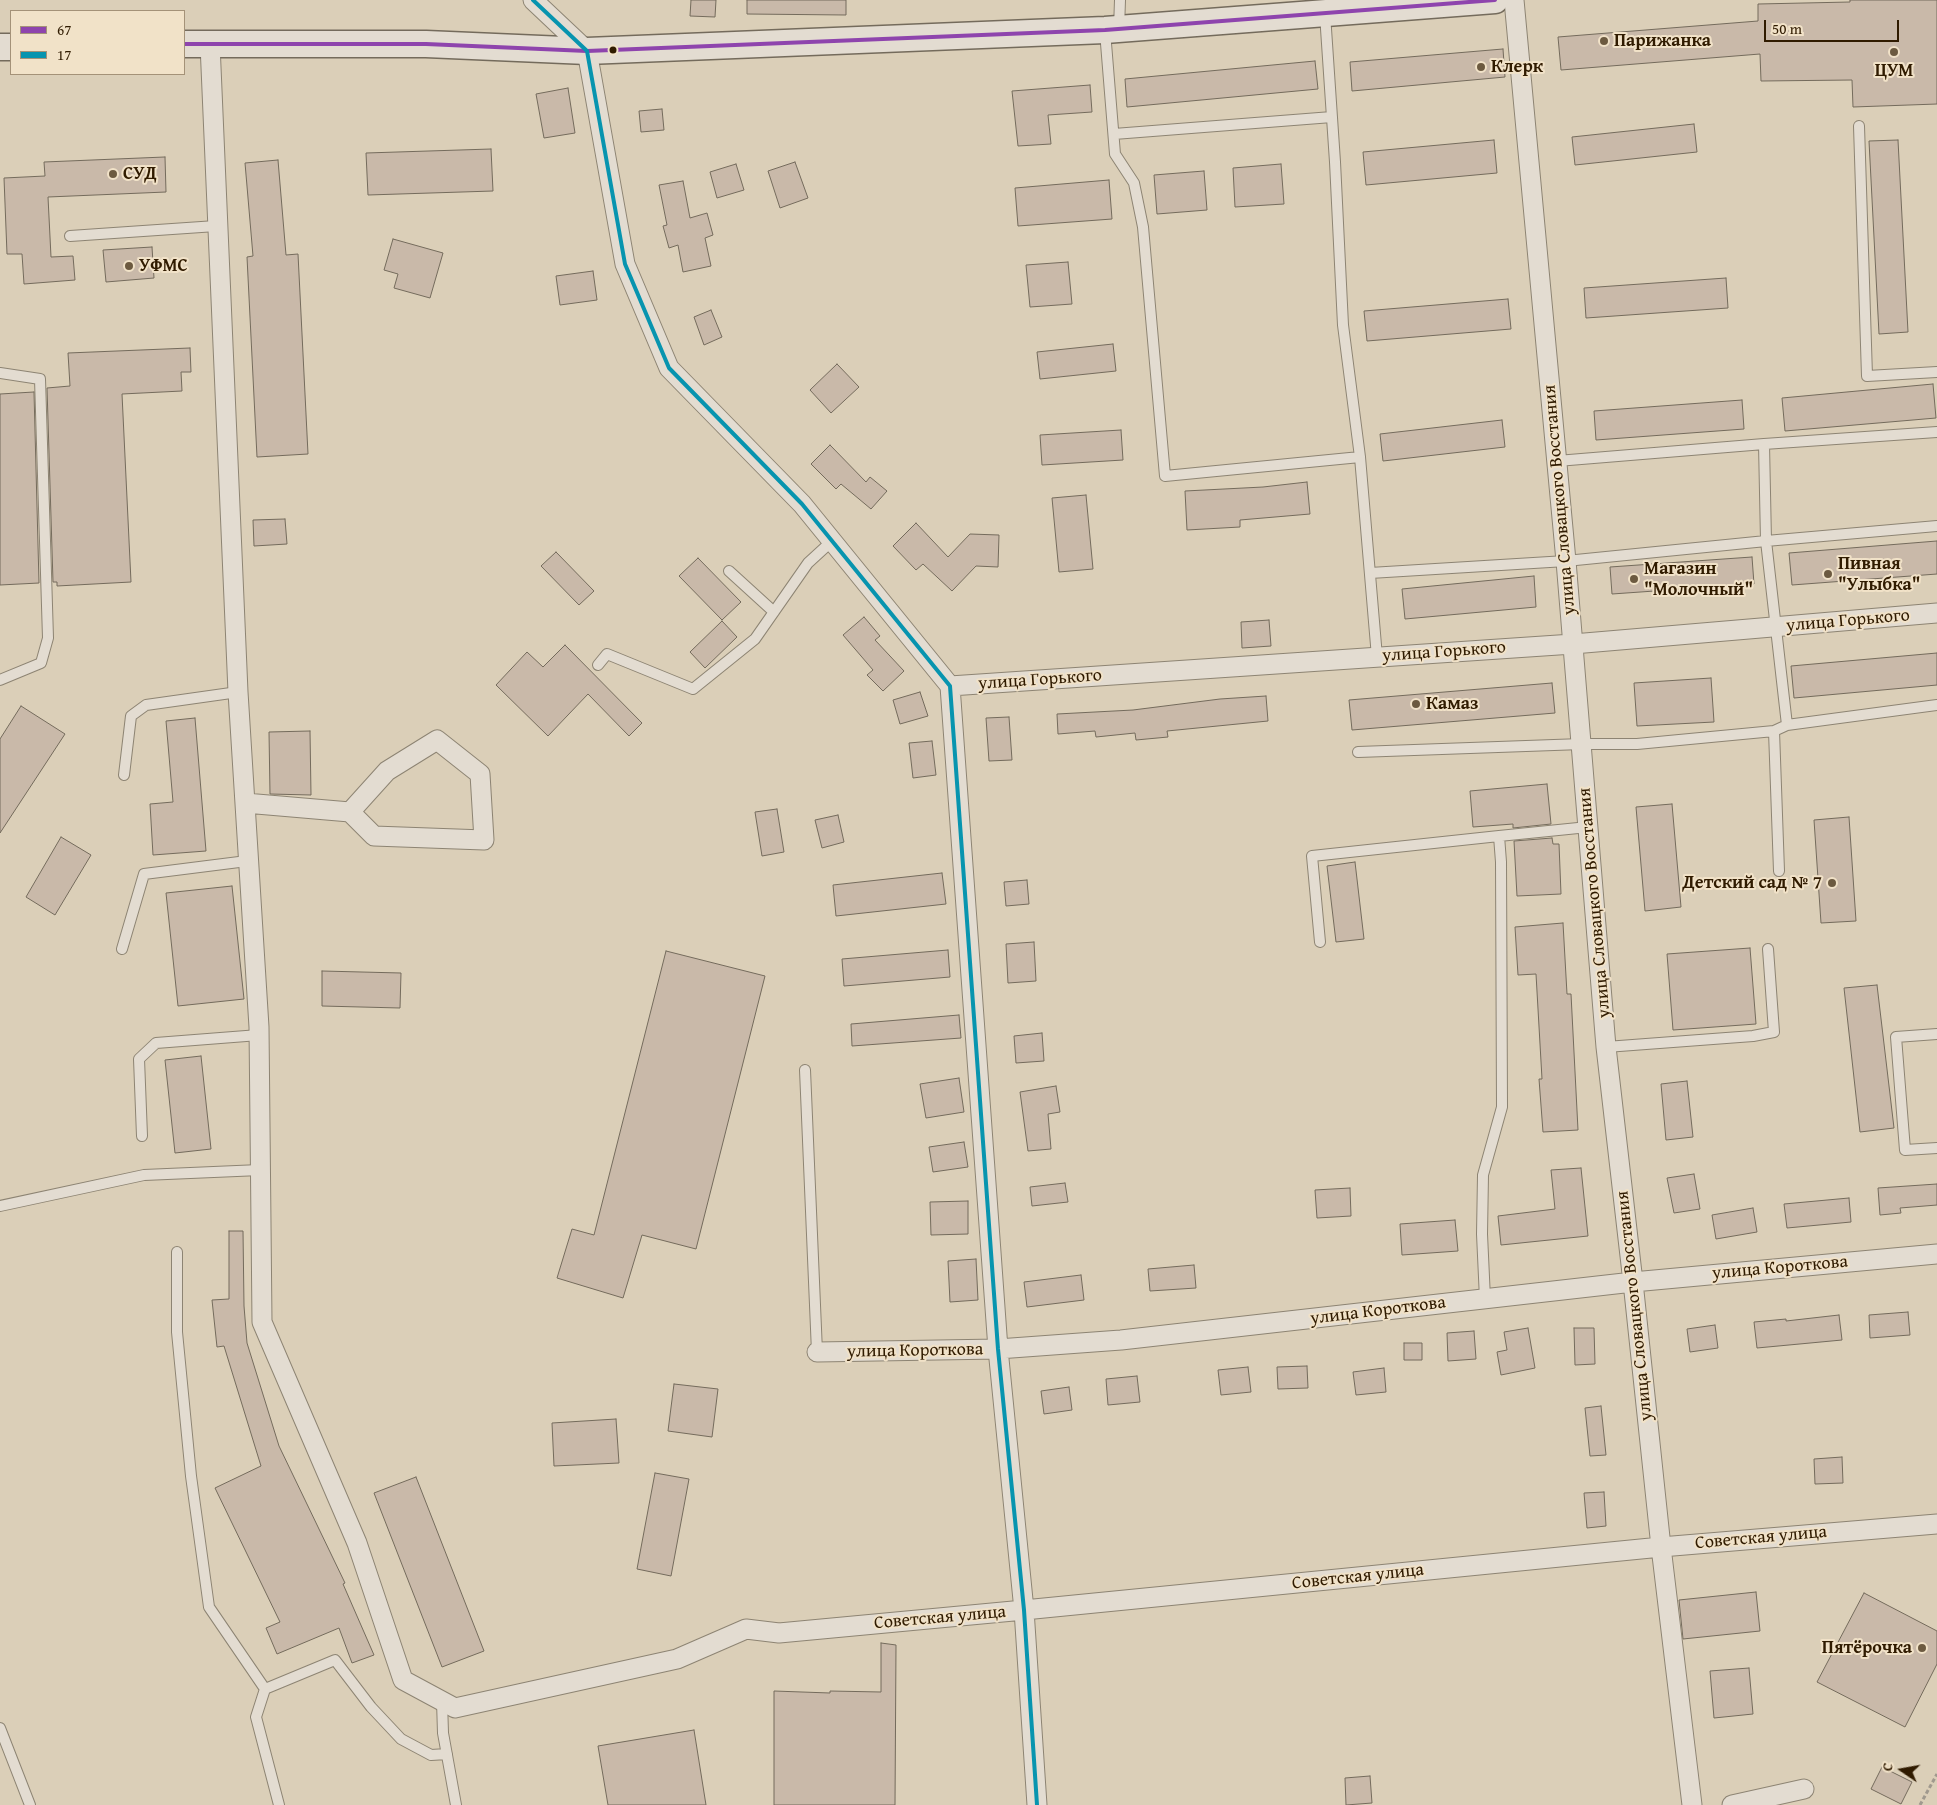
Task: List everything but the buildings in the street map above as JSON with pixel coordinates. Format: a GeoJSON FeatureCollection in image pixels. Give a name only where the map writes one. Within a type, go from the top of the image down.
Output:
{"type":"FeatureCollection","features":[{"type":"Feature","properties":{"kind":"main road"},"geometry":{"type":"LineString","coordinates":[[185,44],[426,44],[588,51],[1112,29],[1325,13],[1430,2],[1495,0]]}},
{"type":"Feature","properties":{"kind":"street"},"geometry":{"type":"LineString","coordinates":[[533,0],[588,51],[625,264],[668,368],[802,504],[950,686],[998,1349],[1024,1610],[1037,1805]]}},
{"type":"Feature","properties":{"kind":"street","name":"улица Словацкого Восстания"},"geometry":{"type":"LineString","coordinates":[[1514,0],[1566,561],[1606,1047],[1661,1546],[1692,1805]]}},
{"type":"Feature","properties":{"kind":"street","name":"Советская улица"},"geometry":{"type":"LineString","coordinates":[[210,44],[216,226],[238,692],[259,1035],[262,1322],[357,1543],[403,1680],[455,1708],[677,1659],[746,1629],[779,1633],[1661,1546],[1937,1524]]}},
{"type":"Feature","properties":{"kind":"street","name":"улица Горького"},"geometry":{"type":"LineString","coordinates":[[950,686],[1573,644],[1937,613]]}},
{"type":"Feature","properties":{"kind":"street"},"geometry":{"type":"LineString","coordinates":[[245,803],[350,812],[374,836],[484,840],[480,774],[437,740],[387,771],[350,812]]}},
{"type":"Feature","properties":{"kind":"street","name":"улица Короткова"},"geometry":{"type":"LineString","coordinates":[[817,1352],[998,1349],[1121,1340],[1633,1282],[1937,1254]]}},
{"type":"Feature","properties":{"kind":"street"},"geometry":{"type":"LineString","coordinates":[[1732,1805],[1804,1789]]}},
{"type":"Feature","properties":{"kind":"lane"},"geometry":{"type":"LineString","coordinates":[[1120,0],[1112,29],[1114,134],[1116,154],[1134,183],[1143,227],[1165,476],[1360,456]]}},
{"type":"Feature","properties":{"kind":"lane"},"geometry":{"type":"LineString","coordinates":[[1325,13],[1343,325],[1360,456],[1378,657]]}},
{"type":"Feature","properties":{"kind":"lane"},"geometry":{"type":"LineString","coordinates":[[1114,134],[1332,117]]}},
{"type":"Feature","properties":{"kind":"lane"},"geometry":{"type":"LineString","coordinates":[[1859,126],[1867,376],[1937,372]]}},
{"type":"Feature","properties":{"kind":"lane"},"geometry":{"type":"LineString","coordinates":[[70,236],[216,226]]}},
{"type":"Feature","properties":{"kind":"lane"},"geometry":{"type":"LineString","coordinates":[[0,373],[40,379],[48,638],[41,663],[0,680]]}},
{"type":"Feature","properties":{"kind":"lane"},"geometry":{"type":"LineString","coordinates":[[1557,461],[1937,432]]}},
{"type":"Feature","properties":{"kind":"lane"},"geometry":{"type":"LineString","coordinates":[[1764,444],[1766,541],[1787,725]]}},
{"type":"Feature","properties":{"kind":"lane"},"geometry":{"type":"LineString","coordinates":[[1370,572],[1566,561],[1937,526]]}},
{"type":"Feature","properties":{"kind":"lane"},"geometry":{"type":"LineString","coordinates":[[598,664],[607,654],[693,688],[755,639],[808,563],[832,541]]}},
{"type":"Feature","properties":{"kind":"lane"},"geometry":{"type":"LineString","coordinates":[[729,571],[774,612]]}},
{"type":"Feature","properties":{"kind":"lane"},"geometry":{"type":"LineString","coordinates":[[124,775],[131,716],[146,705],[238,692]]}},
{"type":"Feature","properties":{"kind":"lane"},"geometry":{"type":"LineString","coordinates":[[1358,752],[1582,744],[1637,744],[1774,731],[1787,725],[1937,705]]}},
{"type":"Feature","properties":{"kind":"lane"},"geometry":{"type":"LineString","coordinates":[[1774,731],[1779,871]]}},
{"type":"Feature","properties":{"kind":"lane"},"geometry":{"type":"LineString","coordinates":[[1320,942],[1312,856],[1588,827]]}},
{"type":"Feature","properties":{"kind":"lane"},"geometry":{"type":"LineString","coordinates":[[1486,1299],[1482,1234],[1483,1174],[1502,1107],[1501,862],[1499,836]]}},
{"type":"Feature","properties":{"kind":"lane"},"geometry":{"type":"LineString","coordinates":[[122,949],[144,874],[248,861]]}},
{"type":"Feature","properties":{"kind":"lane"},"geometry":{"type":"LineString","coordinates":[[1606,1047],[1753,1036],[1774,1032],[1768,949]]}},
{"type":"Feature","properties":{"kind":"lane"},"geometry":{"type":"LineString","coordinates":[[1937,1034],[1896,1037],[1905,1150],[1937,1148]]}},
{"type":"Feature","properties":{"kind":"lane"},"geometry":{"type":"LineString","coordinates":[[142,1136],[139,1058],[156,1043],[259,1035]]}},
{"type":"Feature","properties":{"kind":"lane"},"geometry":{"type":"LineString","coordinates":[[805,1070],[817,1352]]}},
{"type":"Feature","properties":{"kind":"lane"},"geometry":{"type":"LineString","coordinates":[[0,1206],[144,1175],[260,1170]]}},
{"type":"Feature","properties":{"kind":"lane"},"geometry":{"type":"LineString","coordinates":[[177,1252],[178,1342],[191,1476],[209,1607],[264,1689],[256,1717],[279,1805]]}},
{"type":"Feature","properties":{"kind":"lane"},"geometry":{"type":"LineString","coordinates":[[264,1689],[335,1660],[371,1708],[401,1739],[431,1755],[447,1754]]}},
{"type":"Feature","properties":{"kind":"lane"},"geometry":{"type":"LineString","coordinates":[[442,1701],[443,1733],[456,1805]]}},
{"type":"Feature","properties":{"kind":"lane"},"geometry":{"type":"LineString","coordinates":[[0,1728],[30,1805]]}},
{"type":"Feature","properties":{"kind":"path"},"geometry":{"type":"LineString","coordinates":[[1920,1805],[1937,1774]]}},
{"type":"Feature","properties":{"kind":"transit line","name":"17"},"geometry":{"type":"LineString","coordinates":[[533,0],[587,51],[625,264],[669,368],[802,504],[950,686],[998,1349],[1024,1610],[1037,1805]]}},
{"type":"Feature","properties":{"kind":"transit line","name":"67"},"geometry":{"type":"LineString","coordinates":[[185,44],[426,44],[587,51],[1105,30],[1495,0]]}},
{"type":"Feature","properties":{"kind":"place","name":"Парижанка"},"geometry":{"type":"Point","coordinates":[1604,41]}},
{"type":"Feature","properties":{"kind":"place","name":"ЦУМ"},"geometry":{"type":"Point","coordinates":[1894,52]}},
{"type":"Feature","properties":{"kind":"place","name":"Клерк"},"geometry":{"type":"Point","coordinates":[1481,67]}},
{"type":"Feature","properties":{"kind":"place","name":"СУД"},"geometry":{"type":"Point","coordinates":[113,174]}},
{"type":"Feature","properties":{"kind":"place","name":"УФМС"},"geometry":{"type":"Point","coordinates":[129,266]}},
{"type":"Feature","properties":{"kind":"place","name":"Пивная \"Улыбка\""},"geometry":{"type":"Point","coordinates":[1828,574]}},
{"type":"Feature","properties":{"kind":"place","name":"Магазин \"Молочный\""},"geometry":{"type":"Point","coordinates":[1634,579]}},
{"type":"Feature","properties":{"kind":"place","name":"Камаз"},"geometry":{"type":"Point","coordinates":[1416,704]}},
{"type":"Feature","properties":{"kind":"place","name":"Детский сад № 7"},"geometry":{"type":"Point","coordinates":[1832,883]}},
{"type":"Feature","properties":{"kind":"place","name":"Пятёрочка"},"geometry":{"type":"Point","coordinates":[1922,1648]}}]}
